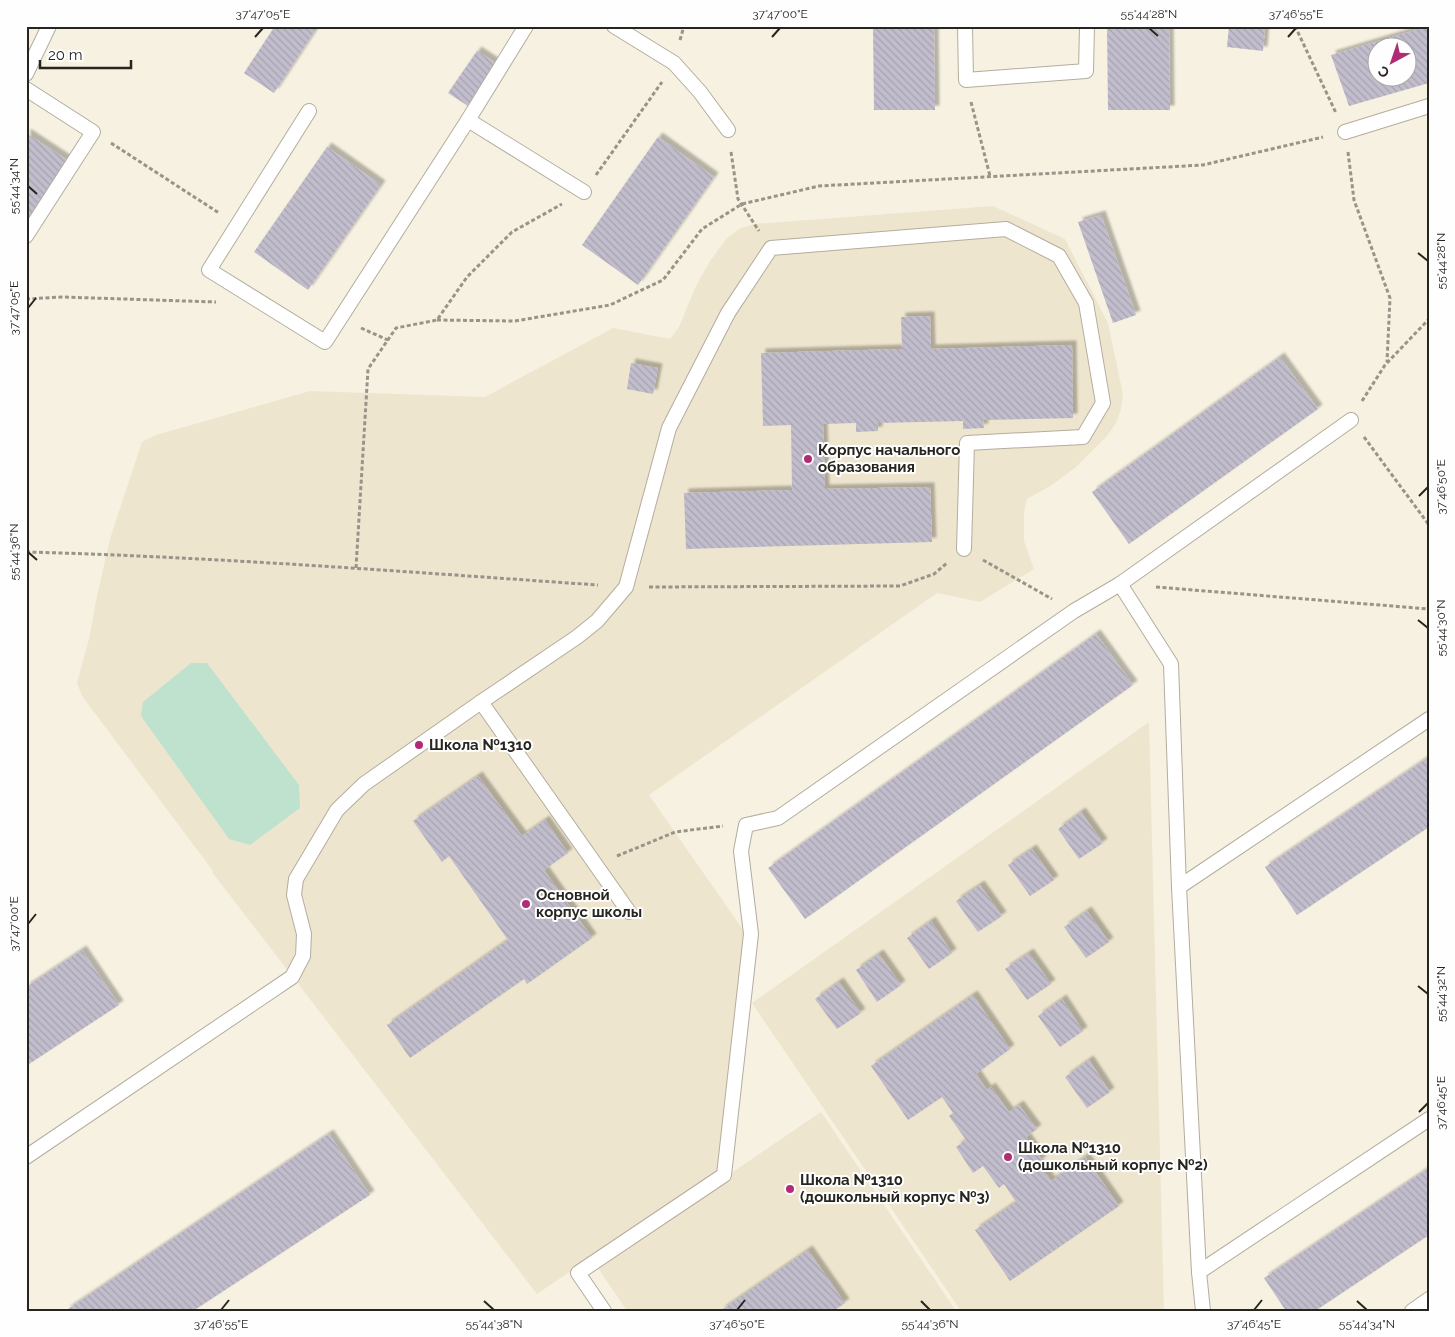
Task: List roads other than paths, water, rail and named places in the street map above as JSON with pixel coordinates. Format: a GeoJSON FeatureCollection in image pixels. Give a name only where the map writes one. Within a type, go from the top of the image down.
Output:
{"type":"FeatureCollection","features":[{"type":"Feature","properties":{"kind":"lane"},"geometry":{"type":"LineString","coordinates":[[26,74],[49,26]]}},
{"type":"Feature","properties":{"kind":"lane"},"geometry":{"type":"LineString","coordinates":[[309,111],[210,270],[324,342],[468,120],[526,26]]}},
{"type":"Feature","properties":{"kind":"lane"},"geometry":{"type":"LineString","coordinates":[[614,26],[674,63],[700,92],[728,130]]}},
{"type":"Feature","properties":{"kind":"lane"},"geometry":{"type":"LineString","coordinates":[[965,26],[966,80],[1086,71],[1087,26]]}},
{"type":"Feature","properties":{"kind":"lane"},"geometry":{"type":"LineString","coordinates":[[26,89],[93,132],[26,236]]}},
{"type":"Feature","properties":{"kind":"lane"},"geometry":{"type":"LineString","coordinates":[[1345,132],[1429,106]]}},
{"type":"Feature","properties":{"kind":"lane"},"geometry":{"type":"LineString","coordinates":[[468,120],[584,192]]}},
{"type":"Feature","properties":{"kind":"lane"},"geometry":{"type":"LineString","coordinates":[[26,1156],[292,977],[303,956],[304,934],[294,895],[296,879],[337,810],[364,784],[578,637],[597,621],[626,587],[669,428],[728,313],[770,248],[1006,229],[1059,256],[1086,303],[1104,403],[1082,437],[967,443],[964,549]]}},
{"type":"Feature","properties":{"kind":"lane"},"geometry":{"type":"LineString","coordinates":[[604,1311],[578,1273],[724,1175],[751,934],[741,851],[746,825],[778,818],[1074,611],[1120,584],[1350,420]]}},
{"type":"Feature","properties":{"kind":"lane"},"geometry":{"type":"LineString","coordinates":[[1120,584],[1172,664],[1179,886],[1199,1272],[1203,1311]]}},
{"type":"Feature","properties":{"kind":"lane"},"geometry":{"type":"LineString","coordinates":[[481,702],[629,912]]}},
{"type":"Feature","properties":{"kind":"lane"},"geometry":{"type":"LineString","coordinates":[[1179,886],[1429,719]]}},
{"type":"Feature","properties":{"kind":"lane"},"geometry":{"type":"LineString","coordinates":[[1199,1272],[1429,1119]]}},
{"type":"Feature","properties":{"kind":"lane"},"geometry":{"type":"LineString","coordinates":[[1412,1311],[1429,1299]]}},
{"type":"Feature","properties":{"kind":"place","name":"Корпус начального образования"},"geometry":{"type":"Point","coordinates":[808,459]}},
{"type":"Feature","properties":{"kind":"place","name":"Школа №1310"},"geometry":{"type":"Point","coordinates":[419,745]}},
{"type":"Feature","properties":{"kind":"place","name":"Основной корпус школы"},"geometry":{"type":"Point","coordinates":[526,904]}},
{"type":"Feature","properties":{"kind":"place","name":"Школа №1310 (дошкольный корпус №2)"},"geometry":{"type":"Point","coordinates":[1008,1157]}},
{"type":"Feature","properties":{"kind":"place","name":"Школа №1310 (дошкольный корпус №3)"},"geometry":{"type":"Point","coordinates":[790,1189]}}]}
